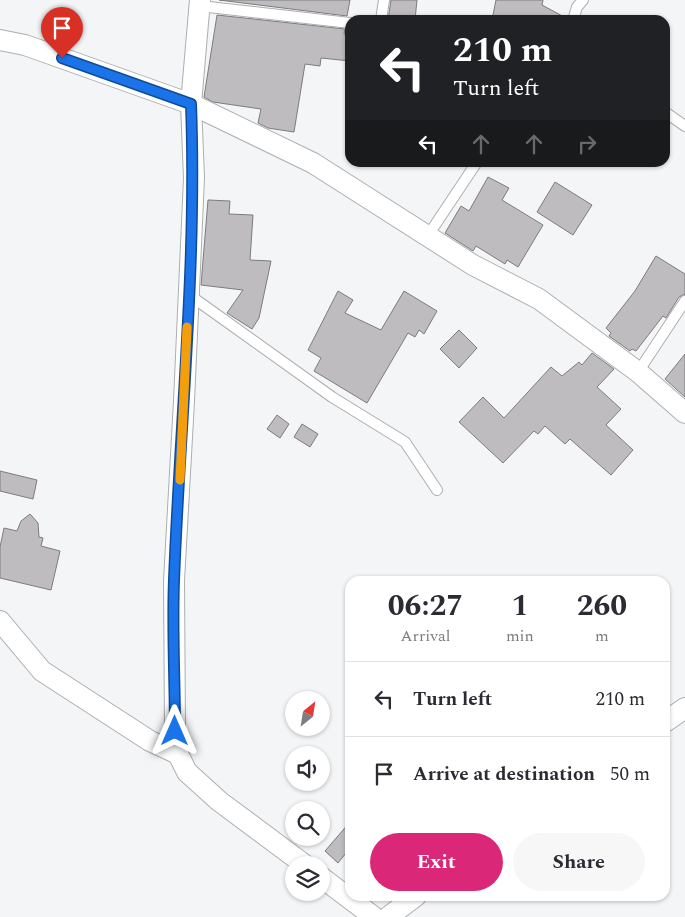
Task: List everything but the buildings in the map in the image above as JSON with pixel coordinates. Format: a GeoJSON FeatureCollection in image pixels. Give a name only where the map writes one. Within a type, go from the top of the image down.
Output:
{"type":"FeatureCollection","features":[{"type":"Feature","properties":{"kind":"street"},"geometry":{"type":"LineString","coordinates":[[200,3],[191,104],[194,178],[174,581],[175,731],[178,754],[187,772],[219,801],[292,856]]}},
{"type":"Feature","properties":{"kind":"street"},"geometry":{"type":"LineString","coordinates":[[0,40],[25,45],[191,104],[313,163],[473,265],[539,299],[638,372],[685,413]]}},
{"type":"Feature","properties":{"kind":"street"},"geometry":{"type":"LineString","coordinates":[[0,621],[42,671],[150,741],[178,754]]}},
{"type":"Feature","properties":{"kind":"street"},"geometry":{"type":"LineString","coordinates":[[670,718],[685,708]]}},
{"type":"Feature","properties":{"kind":"street"},"geometry":{"type":"LineString","coordinates":[[330,885],[345,896]]}},
{"type":"Feature","properties":{"kind":"street"},"geometry":{"type":"LineString","coordinates":[[352,901],[374,917]]}},
{"type":"Feature","properties":{"kind":"street"},"geometry":{"type":"LineString","coordinates":[[388,917],[409,901]]}},
{"type":"Feature","properties":{"kind":"lane"},"geometry":{"type":"LineString","coordinates":[[382,15],[384,0]]}},
{"type":"Feature","properties":{"kind":"lane"},"geometry":{"type":"LineString","coordinates":[[575,15],[577,7],[583,0]]}},
{"type":"Feature","properties":{"kind":"lane"},"geometry":{"type":"LineString","coordinates":[[200,3],[345,22]]}},
{"type":"Feature","properties":{"kind":"lane"},"geometry":{"type":"LineString","coordinates":[[670,116],[685,126]]}},
{"type":"Feature","properties":{"kind":"lane"},"geometry":{"type":"LineString","coordinates":[[427,237],[474,167]]}},
{"type":"Feature","properties":{"kind":"lane"},"geometry":{"type":"LineString","coordinates":[[188,294],[332,397],[405,442],[437,490]]}},
{"type":"Feature","properties":{"kind":"lane"},"geometry":{"type":"LineString","coordinates":[[638,372],[685,301]]}},
{"type":"Feature","properties":{"kind":"slow traffic"},"geometry":{"type":"LineString","coordinates":[[180,480],[187,327]]}},
{"type":"Feature","properties":{"kind":"route"},"geometry":{"type":"LineString","coordinates":[[62,58],[191,104],[194,178],[174,581],[175,731]]}}]}
